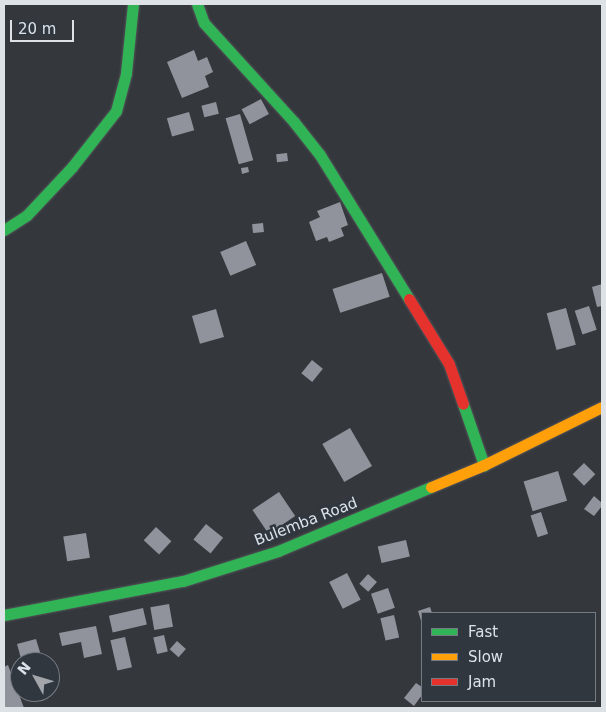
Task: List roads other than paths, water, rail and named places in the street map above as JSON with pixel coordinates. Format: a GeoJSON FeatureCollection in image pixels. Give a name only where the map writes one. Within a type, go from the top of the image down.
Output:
{"type":"FeatureCollection","features":[{"type":"Feature","properties":{"kind":"street"},"geometry":{"type":"LineString","coordinates":[[4,230],[27,215],[72,167],[116,111],[126,73],[133,4]]}},
{"type":"Feature","properties":{"kind":"street"},"geometry":{"type":"LineString","coordinates":[[197,4],[204,23],[294,122],[320,155],[449,364],[484,465]]}},
{"type":"Feature","properties":{"kind":"street","name":"Bulemba Road"},"geometry":{"type":"LineString","coordinates":[[4,615],[182,581],[278,550],[484,465],[602,407]]}}]}
